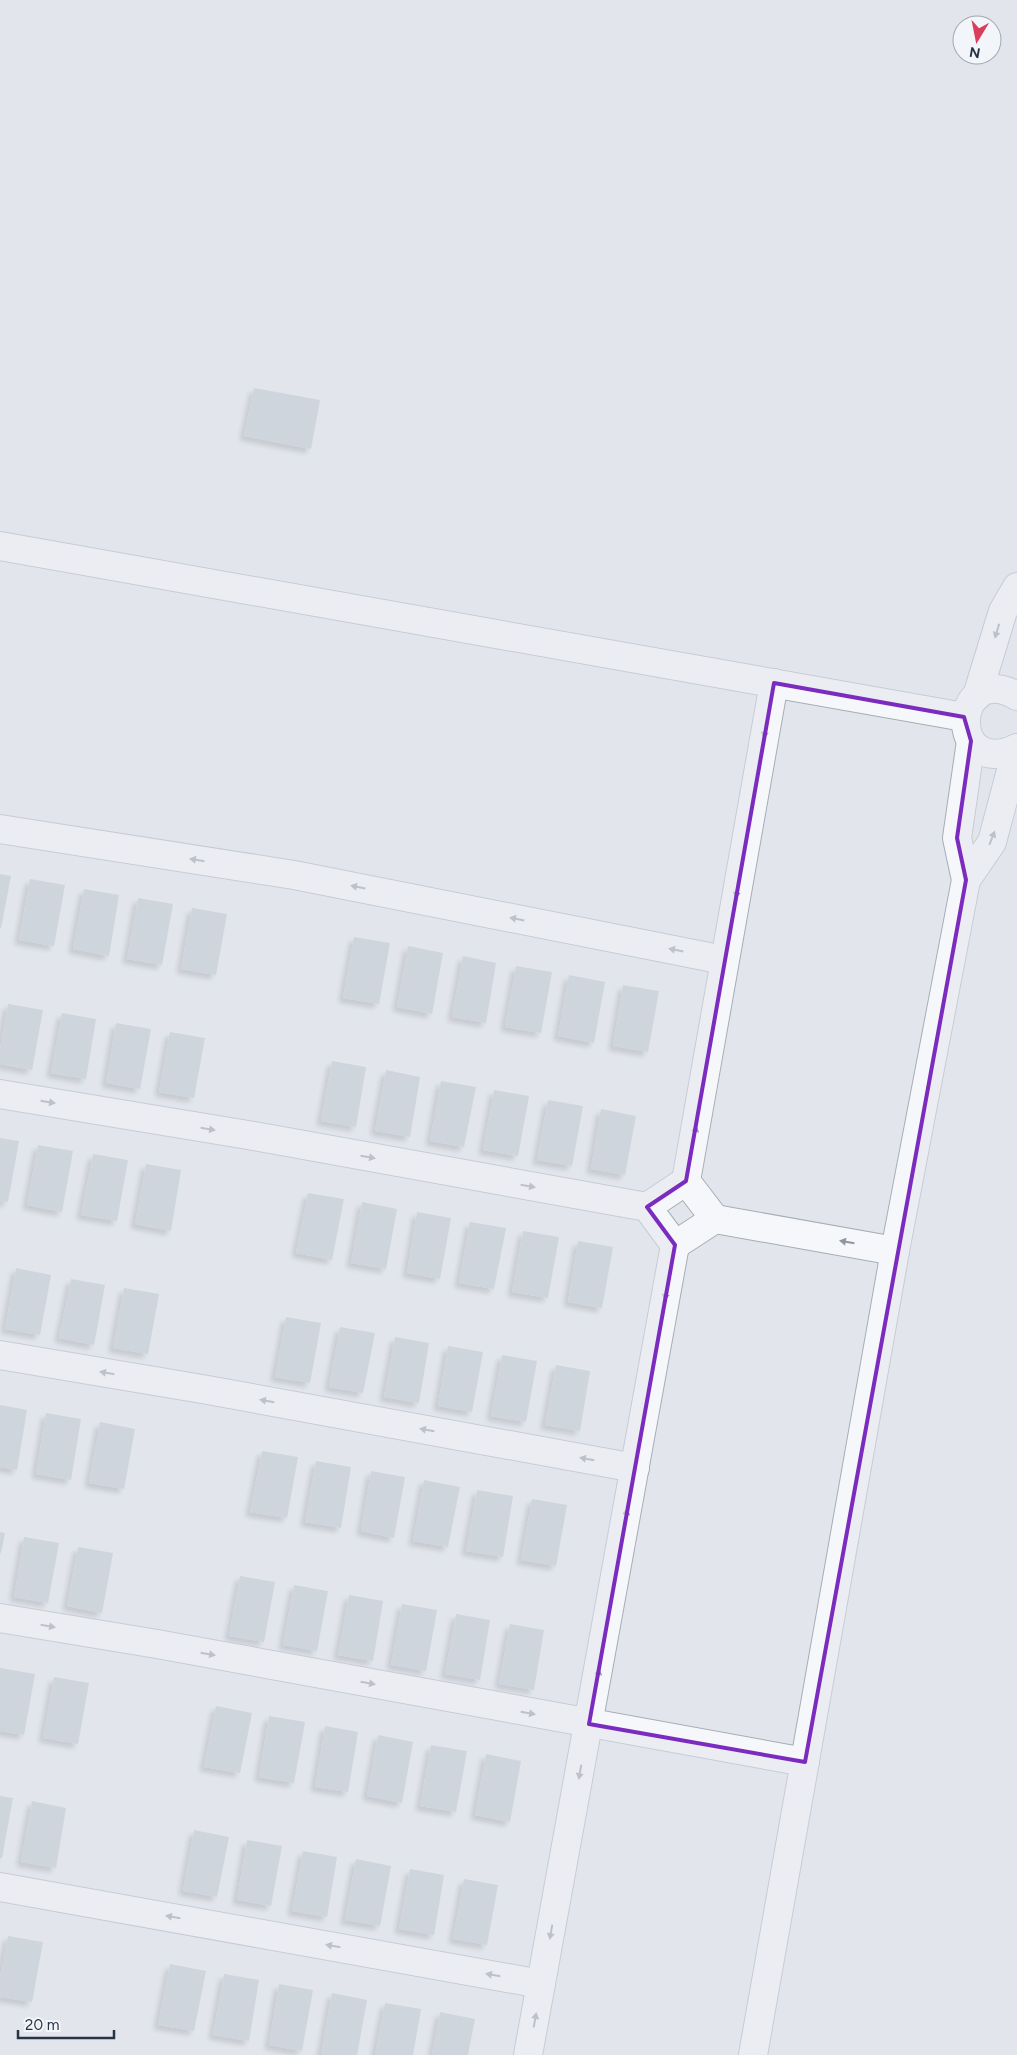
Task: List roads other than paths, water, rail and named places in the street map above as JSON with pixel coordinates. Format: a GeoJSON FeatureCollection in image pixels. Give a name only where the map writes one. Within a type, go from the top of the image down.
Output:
{"type":"FeatureCollection","features":[{"type":"Feature","properties":{"kind":"street"},"geometry":{"type":"LineString","coordinates":[[0,546],[971,718]]}},
{"type":"Feature","properties":{"kind":"street"},"geometry":{"type":"LineString","coordinates":[[753,2055],[896,1251],[966,880],[957,838],[971,718],[1003,611],[1017,586]]}},
{"type":"Feature","properties":{"kind":"street"},"geometry":{"type":"LineString","coordinates":[[715,1220],[686,1181],[774,683]]}},
{"type":"Feature","properties":{"kind":"street"},"geometry":{"type":"LineString","coordinates":[[1017,696],[1008,691],[998,689],[987,690],[971,718],[980,749],[992,754],[1005,753],[1017,748]]}},
{"type":"Feature","properties":{"kind":"street"},"geometry":{"type":"LineString","coordinates":[[966,880],[992,842],[1017,748]]}},
{"type":"Feature","properties":{"kind":"street"},"geometry":{"type":"LineString","coordinates":[[0,829],[294,875],[724,960]]}},
{"type":"Feature","properties":{"kind":"street"},"geometry":{"type":"LineString","coordinates":[[0,1094],[248,1135],[647,1207],[675,1245],[528,2055]]}},
{"type":"Feature","properties":{"kind":"street"},"geometry":{"type":"LineString","coordinates":[[647,1207],[686,1181]]}},
{"type":"Feature","properties":{"kind":"street"},"geometry":{"type":"LineString","coordinates":[[675,1245],[715,1220],[896,1251]]}},
{"type":"Feature","properties":{"kind":"street"},"geometry":{"type":"LineString","coordinates":[[0,1355],[202,1389],[635,1468]]}},
{"type":"Feature","properties":{"kind":"street"},"geometry":{"type":"LineString","coordinates":[[0,1618],[167,1646],[805,1762]]}},
{"type":"Feature","properties":{"kind":"street"},"geometry":{"type":"LineString","coordinates":[[0,1887],[541,1984]]}}]}
